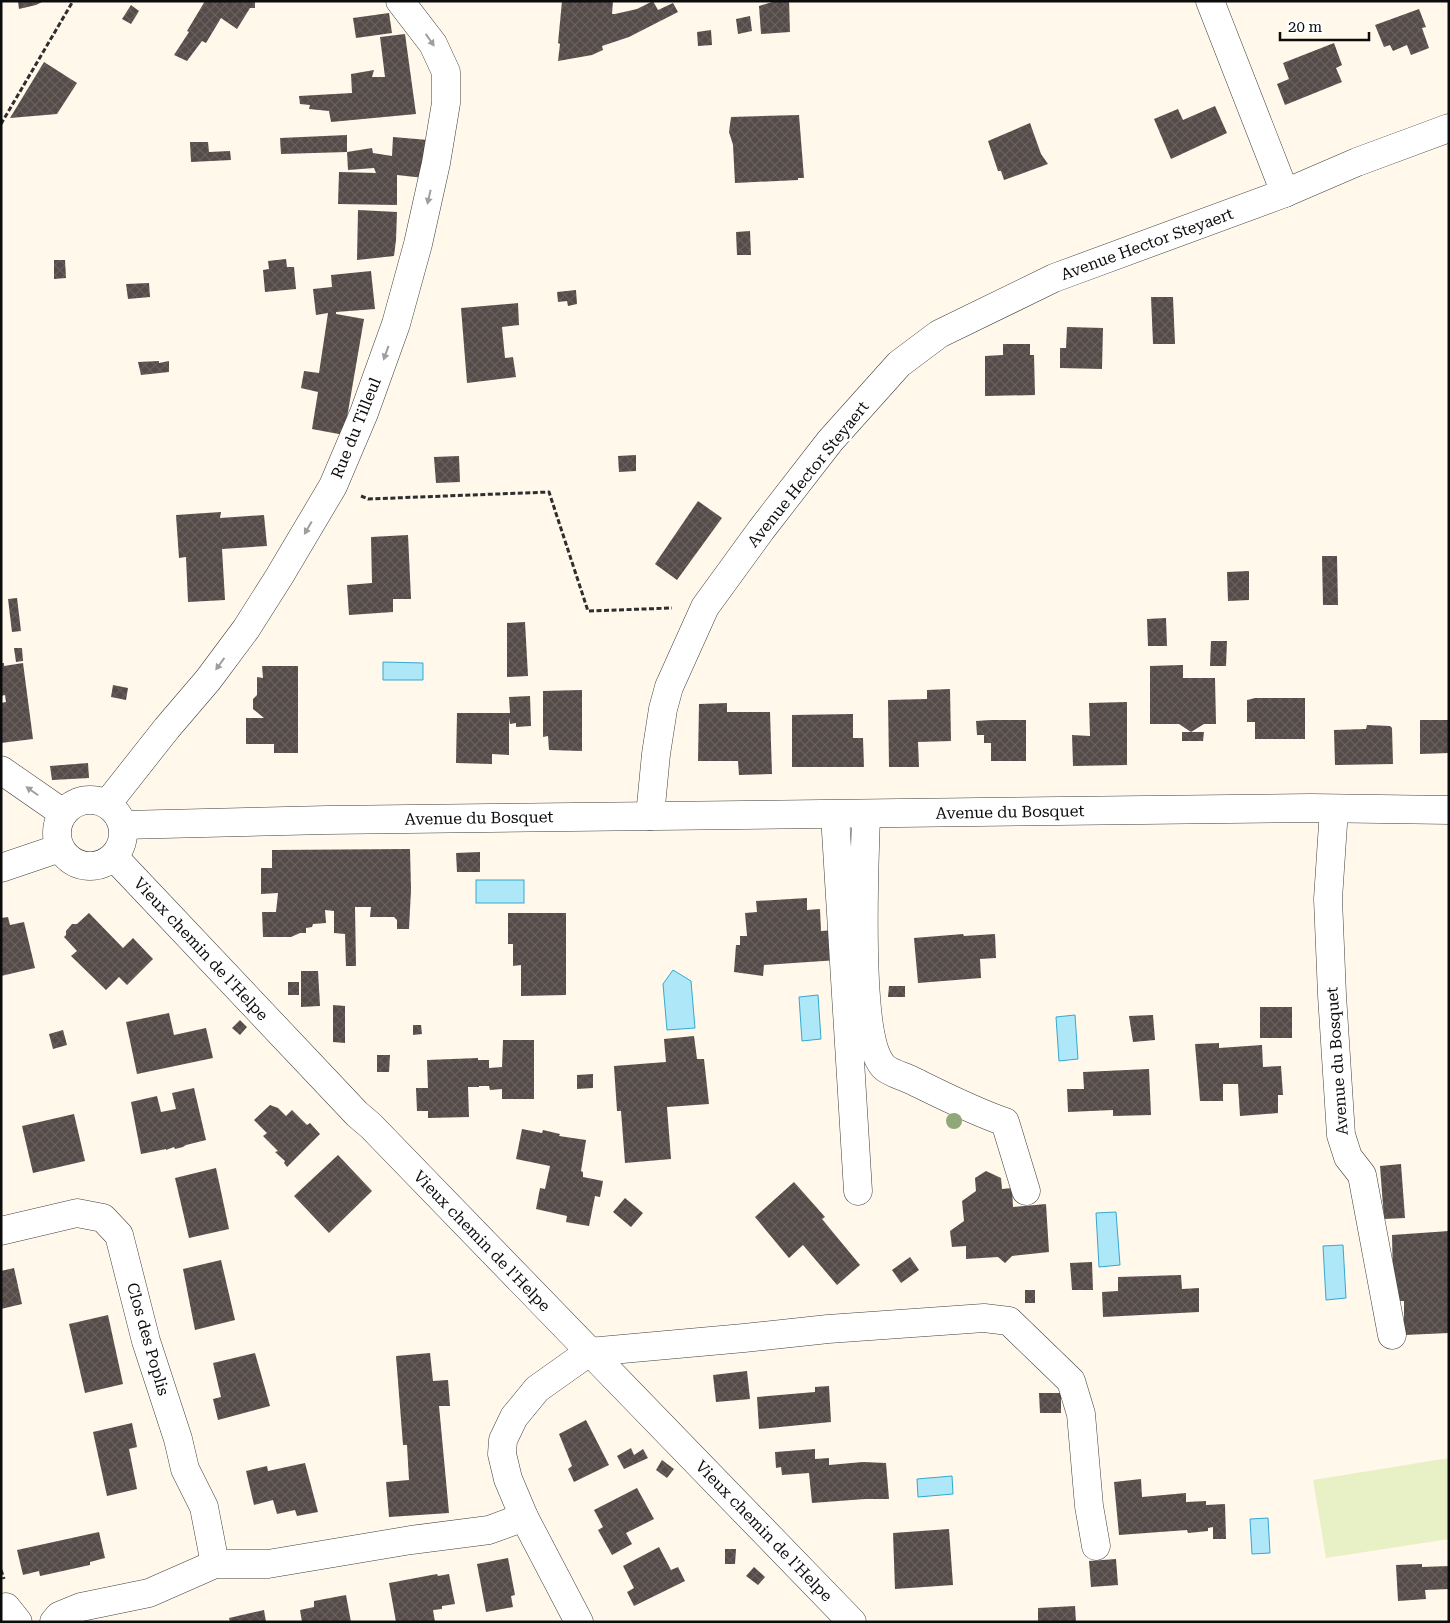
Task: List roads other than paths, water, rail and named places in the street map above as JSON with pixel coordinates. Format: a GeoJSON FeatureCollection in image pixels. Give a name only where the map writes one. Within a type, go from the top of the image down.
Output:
{"type":"FeatureCollection","features":[{"type":"Feature","properties":{"kind":"street","name":"Rue du Tilleul"},"geometry":{"type":"LineString","coordinates":[[106,804],[208,680],[279,577],[333,486],[364,413],[396,324],[418,244],[436,163],[446,103],[446,72],[433,44],[400,1]]}},
{"type":"Feature","properties":{"kind":"street"},"geometry":{"type":"LineString","coordinates":[[1210,1],[1285,193]]}},
{"type":"Feature","properties":{"kind":"street","name":"Avenue Hector Steyaert"},"geometry":{"type":"LineString","coordinates":[[650,816],[656,754],[663,709],[669,687],[705,607],[830,440],[900,364],[939,334],[1054,278],[1285,193],[1357,162],[1449,128]]}},
{"type":"Feature","properties":{"kind":"street"},"geometry":{"type":"LineString","coordinates":[[1,770],[63,813]]}},
{"type":"Feature","properties":{"kind":"street"},"geometry":{"type":"LineString","coordinates":[[88,800],[98,800],[106,804],[114,810],[123,826],[123,837],[114,857],[105,863],[95,866],[84,866],[70,860],[60,848],[57,839],[58,821],[63,813],[70,806],[88,800]]}},
{"type":"Feature","properties":{"kind":"street","name":"Avenue du Bosquet"},"geometry":{"type":"LineString","coordinates":[[123,826],[327,820],[866,815],[1310,808],[1449,810]]}},
{"type":"Feature","properties":{"kind":"street","name":"Avenue du Bosquet"},"geometry":{"type":"LineString","coordinates":[[1334,809],[1328,899],[1341,1135],[1348,1157],[1362,1175],[1392,1336]]}},
{"type":"Feature","properties":{"kind":"street"},"geometry":{"type":"LineString","coordinates":[[835,814],[858,1191]]}},
{"type":"Feature","properties":{"kind":"street"},"geometry":{"type":"LineString","coordinates":[[866,815],[865,976],[868,1019],[874,1049],[884,1067],[980,1113],[1005,1122],[1026,1191]]}},
{"type":"Feature","properties":{"kind":"street"},"geometry":{"type":"LineString","coordinates":[[1,868],[60,848]]}},
{"type":"Feature","properties":{"kind":"street","name":"Vieux chemin de l'Helpe"},"geometry":{"type":"LineString","coordinates":[[114,857],[358,1114],[852,1622]]}},
{"type":"Feature","properties":{"kind":"street","name":"Clos des Poplis"},"geometry":{"type":"LineString","coordinates":[[1,1231],[77,1212],[104,1218],[119,1235],[146,1341],[178,1440],[185,1469],[204,1507],[216,1564]]}},
{"type":"Feature","properties":{"kind":"street"},"geometry":{"type":"LineString","coordinates":[[579,1622],[524,1517],[508,1479],[502,1454],[503,1440],[514,1417],[537,1389],[589,1352],[838,1328],[984,1318],[1009,1321],[1070,1381],[1081,1414],[1089,1506],[1096,1546]]}},
{"type":"Feature","properties":{"kind":"street"},"geometry":{"type":"LineString","coordinates":[[54,1622],[60,1616],[81,1607],[149,1593],[216,1564],[268,1564],[411,1540],[489,1530],[524,1517]]}},
{"type":"Feature","properties":{"kind":"street"},"geometry":{"type":"LineString","coordinates":[[1,1609],[6,1607],[18,1622]]}},
{"type":"Feature","properties":{"kind":"water"},"geometry":{"type":"Polygon","coordinates":[[[383,662],[423,663],[423,680],[383,680],[383,662]]]}},
{"type":"Feature","properties":{"kind":"water"},"geometry":{"type":"Polygon","coordinates":[[[476,880],[524,880],[524,903],[476,903],[476,880]]]}},
{"type":"Feature","properties":{"kind":"water"},"geometry":{"type":"Polygon","coordinates":[[[673,970],[691,981],[695,1028],[667,1030],[663,984],[673,970]]]}},
{"type":"Feature","properties":{"kind":"water"},"geometry":{"type":"Polygon","coordinates":[[[818,995],[821,1039],[802,1041],[799,997],[818,995]]]}},
{"type":"Feature","properties":{"kind":"water"},"geometry":{"type":"Polygon","coordinates":[[[1075,1015],[1078,1059],[1059,1061],[1056,1017],[1075,1015]]]}},
{"type":"Feature","properties":{"kind":"water"},"geometry":{"type":"Polygon","coordinates":[[[1116,1212],[1120,1265],[1099,1267],[1096,1213],[1116,1212]]]}},
{"type":"Feature","properties":{"kind":"water"},"geometry":{"type":"Polygon","coordinates":[[[1343,1245],[1346,1298],[1326,1300],[1323,1246],[1343,1245]]]}},
{"type":"Feature","properties":{"kind":"water"},"geometry":{"type":"Polygon","coordinates":[[[952,1476],[953,1494],[918,1497],[917,1479],[952,1476]]]}},
{"type":"Feature","properties":{"kind":"water"},"geometry":{"type":"Polygon","coordinates":[[[1268,1518],[1270,1553],[1252,1554],[1250,1519],[1268,1518]]]}}]}
